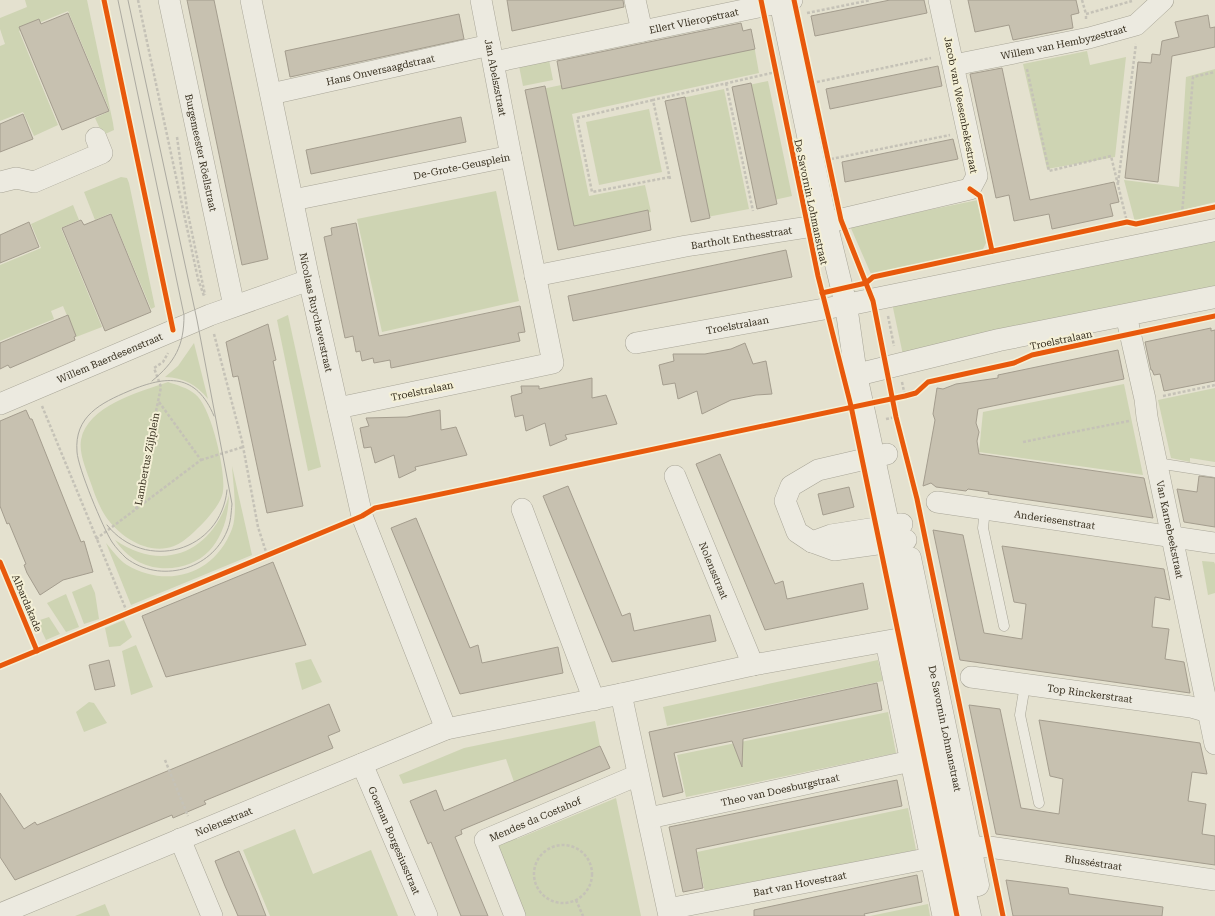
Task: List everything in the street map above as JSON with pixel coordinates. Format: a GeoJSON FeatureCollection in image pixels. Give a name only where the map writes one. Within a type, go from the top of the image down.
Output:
{"type":"FeatureCollection","features":[{"type":"Feature","properties":{"kind":"street","name":"Burgemeester Röellstraat"},"geometry":{"type":"LineString","coordinates":[[169,0],[234,306]]}},
{"type":"Feature","properties":{"kind":"street","name":"Nicolaas Ruychaverstraat"},"geometry":{"type":"LineString","coordinates":[[251,0],[310,280],[362,516],[404,618],[446,729]]}},
{"type":"Feature","properties":{"kind":"street","name":"Jan Abelszstraat"},"geometry":{"type":"LineString","coordinates":[[481,0],[512,156]]}},
{"type":"Feature","properties":{"kind":"street","name":"Ellert Vlieropstraat"},"geometry":{"type":"LineString","coordinates":[[635,0],[642,31]]}},
{"type":"Feature","properties":{"kind":"street","name":"Jacob van Weesenbekestraat"},"geometry":{"type":"LineString","coordinates":[[939,0],[953,59],[966,132],[977,176],[970,189]]}},
{"type":"Feature","properties":{"kind":"street","name":"Willem van Hembyzestraat"},"geometry":{"type":"LineString","coordinates":[[953,59],[1024,50],[1089,38],[1136,25],[1163,0]]}},
{"type":"Feature","properties":{"kind":"street","name":"Ellert Vlieropstraat"},"geometry":{"type":"LineString","coordinates":[[492,54],[642,31],[789,4]]}},
{"type":"Feature","properties":{"kind":"street","name":"De Savornin Lohmanstraat"},"geometry":{"type":"LineString","coordinates":[[789,4],[783,74],[826,223],[846,306],[880,455],[963,849],[985,916]]}},
{"type":"Feature","properties":{"kind":"street","name":"Hans Onversaagdstraat"},"geometry":{"type":"LineString","coordinates":[[272,94],[492,54]]}},
{"type":"Feature","properties":{"kind":"street"},"geometry":{"type":"LineString","coordinates":[[0,182],[16,178],[34,182],[102,153],[96,138]]}},
{"type":"Feature","properties":{"kind":"street","name":"De-Grote-Geusplein"},"geometry":{"type":"LineString","coordinates":[[293,200],[512,156],[535,276]]}},
{"type":"Feature","properties":{"kind":"street","name":"Bartholt Enthesstraat"},"geometry":{"type":"LineString","coordinates":[[535,276],[686,246],[826,223],[970,189]]}},
{"type":"Feature","properties":{"kind":"street","name":"Troelstralaan"},"geometry":{"type":"LineString","coordinates":[[636,343],[884,299],[1215,230]]}},
{"type":"Feature","properties":{"kind":"street","name":"Troelstralaan"},"geometry":{"type":"LineString","coordinates":[[338,408],[553,363],[535,276]]}},
{"type":"Feature","properties":{"kind":"street","name":"Willem Baerdesenstraat"},"geometry":{"type":"LineString","coordinates":[[0,404],[173,330],[208,308],[234,306],[310,280]]}},
{"type":"Feature","properties":{"kind":"street","name":"Troelstralaan"},"geometry":{"type":"LineString","coordinates":[[862,374],[999,340],[1215,297]]}},
{"type":"Feature","properties":{"kind":"street","name":"Van Karnebeekstraat"},"geometry":{"type":"LineString","coordinates":[[1126,315],[1211,713],[1215,744]]}},
{"type":"Feature","properties":{"kind":"street","name":"De Savornin Lohmanstraat"},"geometry":{"type":"LineString","coordinates":[[862,374],[884,399],[880,455]]}},
{"type":"Feature","properties":{"kind":"street"},"geometry":{"type":"LineString","coordinates":[[880,455],[818,470],[791,486],[785,500],[797,532],[812,542],[834,550],[897,534]]}},
{"type":"Feature","properties":{"kind":"street","name":"Nolensstraat"},"geometry":{"type":"LineString","coordinates":[[675,476],[753,665]]}},
{"type":"Feature","properties":{"kind":"street","name":"Anderiesenstraat"},"geometry":{"type":"LineString","coordinates":[[937,502],[1215,543]]}},
{"type":"Feature","properties":{"kind":"street"},"geometry":{"type":"LineString","coordinates":[[522,509],[594,700]]}},
{"type":"Feature","properties":{"kind":"street","name":"Nolensstraat"},"geometry":{"type":"LineString","coordinates":[[8,913],[188,836],[446,729],[594,700],[753,665],[917,636]]}},
{"type":"Feature","properties":{"kind":"street"},"geometry":{"type":"LineString","coordinates":[[886,642],[943,916]]}},
{"type":"Feature","properties":{"kind":"street","name":"Top Rinckerstraat"},"geometry":{"type":"LineString","coordinates":[[971,677],[1191,707],[1211,713]]}},
{"type":"Feature","properties":{"kind":"street"},"geometry":{"type":"LineString","coordinates":[[621,694],[669,913]]}},
{"type":"Feature","properties":{"kind":"street","name":"Theo van Doesburgstraat"},"geometry":{"type":"LineString","coordinates":[[649,818],[911,761]]}},
{"type":"Feature","properties":{"kind":"street","name":"Goeman Borgesiusstraat"},"geometry":{"type":"LineString","coordinates":[[362,764],[428,916]]}},
{"type":"Feature","properties":{"kind":"street","name":"Mendes da Costahof"},"geometry":{"type":"LineString","coordinates":[[515,916],[485,840],[638,775]]}},
{"type":"Feature","properties":{"kind":"street"},"geometry":{"type":"LineString","coordinates":[[188,836],[212,916]]}},
{"type":"Feature","properties":{"kind":"street","name":"Blusséstraat"},"geometry":{"type":"LineString","coordinates":[[963,849],[989,847],[1215,880]]}},
{"type":"Feature","properties":{"kind":"street","name":"De Savornin Lohmanstraat"},"geometry":{"type":"LineString","coordinates":[[963,849],[970,916]]}},
{"type":"Feature","properties":{"kind":"street","name":"Bart van Hovestraat"},"geometry":{"type":"LineString","coordinates":[[669,913],[931,858]]}},
{"type":"Feature","properties":{"kind":"lane"},"geometry":{"type":"LineString","coordinates":[[1157,463],[1215,472]]}},
{"type":"Feature","properties":{"kind":"lane"},"geometry":{"type":"LineString","coordinates":[[985,509],[982,528],[1004,626]]}},
{"type":"Feature","properties":{"kind":"lane"},"geometry":{"type":"LineString","coordinates":[[1025,685],[1020,715],[1039,803]]}},
{"type":"Feature","properties":{"kind":"path"},"geometry":{"type":"LineString","coordinates":[[138,0],[198,279],[208,308],[243,447],[258,527],[267,555]]}},
{"type":"Feature","properties":{"kind":"path"},"geometry":{"type":"LineString","coordinates":[[789,4],[871,0]]}},
{"type":"Feature","properties":{"kind":"path"},"geometry":{"type":"LineString","coordinates":[[1082,0],[1086,14]]}},
{"type":"Feature","properties":{"kind":"path"},"geometry":{"type":"LineString","coordinates":[[1118,186],[1139,23]]}},
{"type":"Feature","properties":{"kind":"path"},"geometry":{"type":"LineString","coordinates":[[1024,50],[1049,171],[1110,156],[1129,222],[1119,224]]}},
{"type":"Feature","properties":{"kind":"path"},"geometry":{"type":"LineString","coordinates":[[653,100],[670,178],[592,192],[576,118],[653,100],[726,83],[783,74],[953,59]]}},
{"type":"Feature","properties":{"kind":"path"},"geometry":{"type":"LineString","coordinates":[[1182,214],[1193,77],[1215,72]]}},
{"type":"Feature","properties":{"kind":"path"},"geometry":{"type":"LineString","coordinates":[[726,83],[753,211]]}},
{"type":"Feature","properties":{"kind":"path"},"geometry":{"type":"LineString","coordinates":[[828,159],[966,132]]}},
{"type":"Feature","properties":{"kind":"path"},"geometry":{"type":"LineString","coordinates":[[826,152],[830,167]]}},
{"type":"Feature","properties":{"kind":"path"},"geometry":{"type":"LineString","coordinates":[[1175,216],[1189,213]]}},
{"type":"Feature","properties":{"kind":"path"},"geometry":{"type":"LineString","coordinates":[[884,299],[905,396]]}},
{"type":"Feature","properties":{"kind":"path"},"geometry":{"type":"LineString","coordinates":[[1023,442],[1146,408],[1215,385]]}},
{"type":"Feature","properties":{"kind":"path"},"geometry":{"type":"LineString","coordinates":[[35,389],[127,612]]}},
{"type":"Feature","properties":{"kind":"path"},"geometry":{"type":"LineString","coordinates":[[884,399],[911,394]]}},
{"type":"Feature","properties":{"kind":"path"},"geometry":{"type":"LineString","coordinates":[[895,410],[898,424]]}},
{"type":"Feature","properties":{"kind":"path"},"geometry":{"type":"LineString","coordinates":[[201,460],[243,447]]}},
{"type":"Feature","properties":{"kind":"path"},"geometry":{"type":"LineString","coordinates":[[96,539],[136,510]]}},
{"type":"Feature","properties":{"kind":"path"},"geometry":{"type":"LineString","coordinates":[[259,558],[274,552]]}},
{"type":"Feature","properties":{"kind":"path"},"geometry":{"type":"LineString","coordinates":[[121,615],[135,609]]}},
{"type":"Feature","properties":{"kind":"path"},"geometry":{"type":"LineString","coordinates":[[165,760],[188,836]]}},
{"type":"Feature","properties":{"kind":"path"},"geometry":{"type":"LineString","coordinates":[[564,845],[581,851],[590,863],[592,873],[591,884],[586,893],[576,900],[560,903],[550,900],[542,894],[536,885],[534,874],[536,864],[541,856],[554,847],[564,845]]}},
{"type":"Feature","properties":{"kind":"path"},"geometry":{"type":"LineString","coordinates":[[576,900],[583,916]]}},
{"type":"Feature","properties":{"kind":"green space"},"geometry":{"type":"Polygon","coordinates":[[[25,0],[87,0],[114,130],[103,135],[95,118],[110,111],[68,11],[19,31],[58,125],[34,136],[23,112],[0,121],[0,46],[5,44],[0,29],[0,18],[27,7],[25,0]]]}},
{"type":"Feature","properties":{"kind":"green space"},"geometry":{"type":"Polygon","coordinates":[[[754,45],[759,73],[572,114],[589,196],[645,185],[651,212],[569,229],[542,89],[754,45]]]}},
{"type":"Feature","properties":{"kind":"green space"},"geometry":{"type":"Polygon","coordinates":[[[1087,51],[1090,65],[1126,57],[1115,157],[1047,169],[1023,64],[1087,51]]]}},
{"type":"Feature","properties":{"kind":"green space"},"geometry":{"type":"Polygon","coordinates":[[[549,60],[553,80],[523,86],[519,66],[549,60]]]}},
{"type":"Feature","properties":{"kind":"green space"},"geometry":{"type":"Polygon","coordinates":[[[1215,69],[1215,202],[1135,222],[1124,180],[1179,187],[1186,77],[1215,69]]]}},
{"type":"Feature","properties":{"kind":"green space"},"geometry":{"type":"Polygon","coordinates":[[[768,81],[792,196],[774,200],[749,85],[768,81]]]}},
{"type":"Feature","properties":{"kind":"green space"},"geometry":{"type":"Polygon","coordinates":[[[724,89],[749,209],[707,217],[682,98],[724,89]]]}},
{"type":"Feature","properties":{"kind":"green space"},"geometry":{"type":"Polygon","coordinates":[[[649,109],[662,172],[599,185],[586,122],[649,109]]]}},
{"type":"Feature","properties":{"kind":"green space"},"geometry":{"type":"Polygon","coordinates":[[[121,177],[127,178],[129,183],[155,307],[151,309],[111,213],[95,220],[84,192],[121,177]]]}},
{"type":"Feature","properties":{"kind":"green space"},"geometry":{"type":"Polygon","coordinates":[[[496,191],[519,301],[382,332],[357,219],[496,191]]]}},
{"type":"Feature","properties":{"kind":"green space"},"geometry":{"type":"Polygon","coordinates":[[[978,200],[988,239],[982,251],[871,274],[850,226],[978,200]]]}},
{"type":"Feature","properties":{"kind":"green space"},"geometry":{"type":"Polygon","coordinates":[[[73,205],[79,220],[61,228],[102,327],[76,337],[63,306],[51,311],[54,319],[0,341],[0,265],[41,248],[31,224],[73,205]]]}},
{"type":"Feature","properties":{"kind":"green space"},"geometry":{"type":"Polygon","coordinates":[[[1215,235],[1215,290],[903,355],[892,303],[1215,235]]]}},
{"type":"Feature","properties":{"kind":"green space"},"geometry":{"type":"Polygon","coordinates":[[[288,315],[321,467],[308,471],[277,320],[288,315]]]}},
{"type":"Feature","properties":{"kind":"green space"},"geometry":{"type":"Polygon","coordinates":[[[194,343],[208,399],[199,389],[184,380],[165,377],[178,366],[194,343]]]}},
{"type":"Feature","properties":{"kind":"green space"},"geometry":{"type":"Polygon","coordinates":[[[168,382],[186,388],[195,394],[207,411],[220,455],[223,491],[216,508],[190,536],[174,546],[155,548],[136,543],[127,538],[106,517],[96,498],[86,469],[82,454],[81,440],[85,428],[93,418],[104,409],[143,390],[168,382]]]}},
{"type":"Feature","properties":{"kind":"green space"},"geometry":{"type":"Polygon","coordinates":[[[1124,384],[1143,475],[979,452],[983,412],[1124,384]]]}},
{"type":"Feature","properties":{"kind":"green space"},"geometry":{"type":"Polygon","coordinates":[[[1215,388],[1215,462],[1190,458],[1190,462],[1171,458],[1158,400],[1215,388]]]}},
{"type":"Feature","properties":{"kind":"green space"},"geometry":{"type":"Polygon","coordinates":[[[232,466],[252,555],[131,605],[106,543],[127,565],[143,572],[158,576],[174,576],[188,573],[202,566],[214,557],[224,544],[232,529],[235,507],[232,466]]]}},
{"type":"Feature","properties":{"kind":"green space"},"geometry":{"type":"Polygon","coordinates":[[[229,495],[228,510],[219,537],[202,557],[190,564],[160,568],[146,565],[134,559],[124,551],[115,540],[133,550],[151,555],[169,555],[185,551],[199,543],[212,530],[222,514],[229,495]]]}},
{"type":"Feature","properties":{"kind":"green space"},"geometry":{"type":"Polygon","coordinates":[[[1202,561],[1214,562],[1215,564],[1215,593],[1208,595],[1202,561]]]}},
{"type":"Feature","properties":{"kind":"green space"},"geometry":{"type":"Polygon","coordinates":[[[91,584],[95,593],[99,619],[84,624],[72,592],[91,584]]]}},
{"type":"Feature","properties":{"kind":"green space"},"geometry":{"type":"Polygon","coordinates":[[[66,594],[79,627],[66,632],[47,603],[66,594]]]}},
{"type":"Feature","properties":{"kind":"green space"},"geometry":{"type":"Polygon","coordinates":[[[49,617],[60,634],[46,640],[37,621],[49,617]]]}},
{"type":"Feature","properties":{"kind":"green space"},"geometry":{"type":"Polygon","coordinates":[[[124,620],[132,637],[120,646],[109,647],[105,628],[124,620]]]}},
{"type":"Feature","properties":{"kind":"green space"},"geometry":{"type":"Polygon","coordinates":[[[136,645],[153,687],[131,695],[122,651],[136,645]]]}},
{"type":"Feature","properties":{"kind":"green space"},"geometry":{"type":"Polygon","coordinates":[[[311,659],[322,682],[302,690],[295,663],[311,659]]]}},
{"type":"Feature","properties":{"kind":"green space"},"geometry":{"type":"Polygon","coordinates":[[[878,660],[883,681],[667,726],[663,707],[878,660]]]}},
{"type":"Feature","properties":{"kind":"green space"},"geometry":{"type":"Polygon","coordinates":[[[89,702],[94,703],[107,723],[84,732],[76,712],[89,702]]]}},
{"type":"Feature","properties":{"kind":"green space"},"geometry":{"type":"Polygon","coordinates":[[[888,712],[896,753],[686,797],[677,755],[888,712]]]}},
{"type":"Feature","properties":{"kind":"green space"},"geometry":{"type":"Polygon","coordinates":[[[595,721],[600,746],[514,782],[506,759],[403,784],[399,775],[464,748],[595,721]]]}},
{"type":"Feature","properties":{"kind":"green space"},"geometry":{"type":"Polygon","coordinates":[[[616,798],[641,916],[526,916],[496,846],[514,833],[517,839],[616,798]]]}},
{"type":"Feature","properties":{"kind":"green space"},"geometry":{"type":"Polygon","coordinates":[[[908,808],[916,850],[705,893],[697,852],[908,808]]]}},
{"type":"Feature","properties":{"kind":"green space"},"geometry":{"type":"Polygon","coordinates":[[[295,829],[313,874],[371,850],[398,916],[270,916],[243,850],[295,829]]]}},
{"type":"Feature","properties":{"kind":"green space"},"geometry":{"type":"Polygon","coordinates":[[[105,904],[110,916],[75,916],[105,904]]]}},
{"type":"Feature","properties":{"kind":"green space"},"geometry":{"type":"Polygon","coordinates":[[[928,904],[930,916],[870,916],[928,904]]]}},
{"type":"Feature","properties":{"kind":"building"},"geometry":{"type":"Polygon","coordinates":[[[187,0],[214,0],[268,259],[242,265],[187,0]]]}},
{"type":"Feature","properties":{"kind":"building"},"geometry":{"type":"Polygon","coordinates":[[[507,0],[623,0],[624,7],[512,31],[507,0]]]}},
{"type":"Feature","properties":{"kind":"building"},"geometry":{"type":"Polygon","coordinates":[[[890,0],[924,0],[927,13],[815,36],[811,16],[890,0]]]}},
{"type":"Feature","properties":{"kind":"building"},"geometry":{"type":"Polygon","coordinates":[[[968,0],[1076,0],[1079,13],[1071,15],[1073,28],[1013,40],[1009,25],[975,32],[968,0]]]}},
{"type":"Feature","properties":{"kind":"building"},"geometry":{"type":"Polygon","coordinates":[[[68,13],[109,111],[62,130],[19,27],[39,19],[41,24],[68,13]]]}},
{"type":"Feature","properties":{"kind":"building"},"geometry":{"type":"Polygon","coordinates":[[[459,14],[464,39],[290,77],[285,51],[459,14]]]}},
{"type":"Feature","properties":{"kind":"building"},"geometry":{"type":"Polygon","coordinates":[[[1208,15],[1210,28],[1215,27],[1215,47],[1172,56],[1158,182],[1125,178],[1138,62],[1151,63],[1152,54],[1160,55],[1162,41],[1179,37],[1175,22],[1208,15]]]}},
{"type":"Feature","properties":{"kind":"building"},"geometry":{"type":"Polygon","coordinates":[[[741,23],[743,31],[751,29],[755,49],[562,89],[557,61],[741,23]]]}},
{"type":"Feature","properties":{"kind":"building"},"geometry":{"type":"Polygon","coordinates":[[[938,66],[942,86],[830,109],[826,89],[938,66]]]}},
{"type":"Feature","properties":{"kind":"building"},"geometry":{"type":"Polygon","coordinates":[[[1002,68],[1030,200],[1114,182],[1119,202],[1110,204],[1113,216],[1052,229],[1049,214],[1014,221],[1009,195],[996,198],[970,74],[1002,68]]]}},
{"type":"Feature","properties":{"kind":"building"},"geometry":{"type":"Polygon","coordinates":[[[751,83],[777,204],[757,209],[732,87],[751,83]]]}},
{"type":"Feature","properties":{"kind":"building"},"geometry":{"type":"Polygon","coordinates":[[[545,86],[574,226],[648,210],[651,230],[558,250],[525,90],[545,86]]]}},
{"type":"Feature","properties":{"kind":"building"},"geometry":{"type":"Polygon","coordinates":[[[685,97],[710,218],[691,222],[665,101],[685,97]]]}},
{"type":"Feature","properties":{"kind":"building"},"geometry":{"type":"Polygon","coordinates":[[[23,114],[33,139],[0,152],[0,124],[23,114]]]}},
{"type":"Feature","properties":{"kind":"building"},"geometry":{"type":"Polygon","coordinates":[[[461,117],[466,142],[311,174],[306,150],[461,117]]]}},
{"type":"Feature","properties":{"kind":"building"},"geometry":{"type":"Polygon","coordinates":[[[953,139],[958,159],[845,182],[842,162],[953,139]]]}},
{"type":"Feature","properties":{"kind":"building"},"geometry":{"type":"Polygon","coordinates":[[[111,214],[151,312],[105,331],[62,228],[81,220],[84,225],[111,214]]]}},
{"type":"Feature","properties":{"kind":"building"},"geometry":{"type":"Polygon","coordinates":[[[29,222],[39,247],[0,263],[0,235],[29,222]]]}},
{"type":"Feature","properties":{"kind":"building"},"geometry":{"type":"Polygon","coordinates":[[[356,223],[379,336],[520,306],[525,332],[518,333],[520,341],[391,368],[390,360],[374,363],[373,358],[362,361],[360,351],[356,352],[353,336],[345,338],[324,237],[332,235],[331,228],[356,223]]]}},
{"type":"Feature","properties":{"kind":"building"},"geometry":{"type":"Polygon","coordinates":[[[786,250],[792,277],[573,321],[568,296],[786,250]]]}},
{"type":"Feature","properties":{"kind":"building"},"geometry":{"type":"Polygon","coordinates":[[[68,315],[76,336],[74,337],[75,340],[10,368],[8,365],[0,369],[0,343],[68,315]]]}},
{"type":"Feature","properties":{"kind":"building"},"geometry":{"type":"Polygon","coordinates":[[[268,324],[276,360],[273,361],[303,506],[267,513],[238,376],[233,377],[226,342],[268,324]]]}},
{"type":"Feature","properties":{"kind":"building"},"geometry":{"type":"Polygon","coordinates":[[[1211,328],[1211,331],[1215,330],[1215,381],[1164,391],[1160,374],[1154,375],[1151,370],[1145,342],[1211,328]]]}},
{"type":"Feature","properties":{"kind":"building"},"geometry":{"type":"Polygon","coordinates":[[[745,343],[753,364],[766,361],[772,394],[756,395],[731,400],[702,414],[697,391],[678,399],[675,383],[663,385],[659,365],[674,361],[673,354],[705,354],[731,349],[745,343]]]}},
{"type":"Feature","properties":{"kind":"building"},"geometry":{"type":"Polygon","coordinates":[[[1118,350],[1124,379],[978,409],[976,423],[979,432],[977,441],[979,454],[1144,478],[1153,518],[988,494],[989,492],[968,489],[966,491],[936,487],[931,483],[923,486],[935,420],[933,414],[937,388],[943,389],[956,384],[998,378],[998,375],[1118,350]]]}},
{"type":"Feature","properties":{"kind":"building"},"geometry":{"type":"Polygon","coordinates":[[[592,378],[592,398],[606,395],[617,424],[565,435],[567,439],[550,446],[545,423],[526,431],[523,415],[515,417],[511,396],[522,393],[521,386],[539,386],[539,389],[592,378]]]}},
{"type":"Feature","properties":{"kind":"building"},"geometry":{"type":"Polygon","coordinates":[[[26,410],[30,419],[32,419],[81,542],[84,541],[93,572],[63,580],[40,595],[27,573],[24,565],[26,564],[9,523],[7,524],[0,506],[0,421],[26,410]]]}},
{"type":"Feature","properties":{"kind":"building"},"geometry":{"type":"Polygon","coordinates":[[[440,410],[441,430],[456,427],[467,455],[415,467],[416,470],[399,478],[394,455],[375,463],[371,447],[364,448],[360,428],[369,426],[366,418],[407,417],[440,410]]]}},
{"type":"Feature","properties":{"kind":"building"},"geometry":{"type":"Polygon","coordinates":[[[720,454],[775,584],[783,581],[787,599],[863,583],[868,609],[765,630],[696,464],[720,454]]]}},
{"type":"Feature","properties":{"kind":"building"},"geometry":{"type":"Polygon","coordinates":[[[1199,476],[1215,478],[1215,527],[1184,522],[1177,489],[1197,492],[1199,476]]]}},
{"type":"Feature","properties":{"kind":"building"},"geometry":{"type":"Polygon","coordinates":[[[568,486],[622,616],[630,613],[634,631],[710,615],[716,641],[612,662],[543,496],[568,486]]]}},
{"type":"Feature","properties":{"kind":"building"},"geometry":{"type":"Polygon","coordinates":[[[849,487],[854,507],[823,515],[818,494],[849,487]]]}},
{"type":"Feature","properties":{"kind":"building"},"geometry":{"type":"Polygon","coordinates":[[[416,518],[470,648],[478,645],[482,663],[558,647],[563,673],[460,694],[391,528],[416,518]]]}},
{"type":"Feature","properties":{"kind":"building"},"geometry":{"type":"Polygon","coordinates":[[[933,530],[963,535],[984,633],[1022,639],[1026,604],[1014,602],[1002,546],[1164,569],[1170,600],[1155,597],[1152,627],[1169,629],[1165,659],[1184,662],[1190,693],[960,660],[933,530]]]}},
{"type":"Feature","properties":{"kind":"building"},"geometry":{"type":"Polygon","coordinates":[[[273,562],[306,645],[166,677],[142,616],[273,562]]]}},
{"type":"Feature","properties":{"kind":"building"},"geometry":{"type":"Polygon","coordinates":[[[109,660],[115,686],[95,690],[89,665],[109,660]]]}},
{"type":"Feature","properties":{"kind":"building"},"geometry":{"type":"Polygon","coordinates":[[[877,683],[882,710],[743,739],[742,767],[732,741],[674,753],[683,792],[663,797],[649,732],[877,683]]]}},
{"type":"Feature","properties":{"kind":"building"},"geometry":{"type":"Polygon","coordinates":[[[329,704],[340,731],[328,736],[333,748],[204,801],[206,804],[173,818],[172,815],[15,880],[0,857],[0,793],[24,829],[35,822],[37,825],[329,704]]]}},
{"type":"Feature","properties":{"kind":"building"},"geometry":{"type":"Polygon","coordinates":[[[969,705],[1000,709],[1021,808],[1059,814],[1063,779],[1050,776],[1039,720],[1200,743],[1207,774],[1192,772],[1188,801],[1206,804],[1202,834],[1215,836],[1215,865],[996,834],[969,705]]]}},
{"type":"Feature","properties":{"kind":"building"},"geometry":{"type":"Polygon","coordinates":[[[600,746],[610,768],[461,830],[462,834],[455,837],[488,916],[461,916],[431,842],[428,844],[410,801],[436,790],[444,811],[600,746]]]}},
{"type":"Feature","properties":{"kind":"building"},"geometry":{"type":"Polygon","coordinates":[[[897,780],[902,806],[696,849],[703,888],[683,892],[669,827],[897,780]]]}},
{"type":"Feature","properties":{"kind":"building"},"geometry":{"type":"Polygon","coordinates":[[[239,851],[266,916],[238,916],[225,886],[215,861],[239,851]]]}},
{"type":"Feature","properties":{"kind":"building"},"geometry":{"type":"Polygon","coordinates":[[[917,875],[922,902],[864,914],[865,916],[754,916],[754,910],[917,875]]]}},
{"type":"Feature","properties":{"kind":"building"},"geometry":{"type":"Polygon","coordinates":[[[1006,880],[1068,888],[1069,894],[1163,907],[1162,916],[1013,916],[1006,880]]]}},
{"type":"Feature","properties":{"kind":"tram line"},"geometry":{"type":"LineString","coordinates":[[118,0],[184,315],[184,326],[177,352],[167,367],[152,381]]}},
{"type":"Feature","properties":{"kind":"tram line"},"geometry":{"type":"LineString","coordinates":[[128,0],[197,320],[232,504],[231,518],[227,531],[219,544],[209,555],[197,564],[183,569],[169,571],[154,570],[139,566],[126,558],[115,546],[97,512],[78,460],[77,440],[80,429],[91,412],[99,406],[129,391],[156,382],[179,381],[189,385],[207,402],[214,416]]}},
{"type":"Feature","properties":{"kind":"tram line"},"geometry":{"type":"LineString","coordinates":[[107,525],[123,540],[141,548],[160,551],[179,549],[196,541],[211,528],[222,511],[227,490]]}},
{"type":"Feature","properties":{"kind":"cycle path"},"geometry":{"type":"LineString","coordinates":[[104,0],[173,330]]}},
{"type":"Feature","properties":{"kind":"cycle path"},"geometry":{"type":"LineString","coordinates":[[761,0],[818,276],[851,406],[957,916]]}},
{"type":"Feature","properties":{"kind":"cycle path"},"geometry":{"type":"LineString","coordinates":[[794,0],[841,220],[873,301],[896,417],[917,499],[1003,916]]}},
{"type":"Feature","properties":{"kind":"cycle path"},"geometry":{"type":"LineString","coordinates":[[970,189],[980,196],[992,251]]}},
{"type":"Feature","properties":{"kind":"cycle path"},"geometry":{"type":"LineString","coordinates":[[822,293],[866,283],[873,277],[1127,222],[1136,224],[1215,207]]}},
{"type":"Feature","properties":{"kind":"cycle path"},"geometry":{"type":"LineString","coordinates":[[0,666],[362,516],[375,508],[905,396],[916,393],[928,382],[1014,363],[1032,355],[1215,316]]}},
{"type":"Feature","properties":{"kind":"cycle path","name":"Albardakade"},"geometry":{"type":"LineString","coordinates":[[0,562],[37,651]]}}]}
